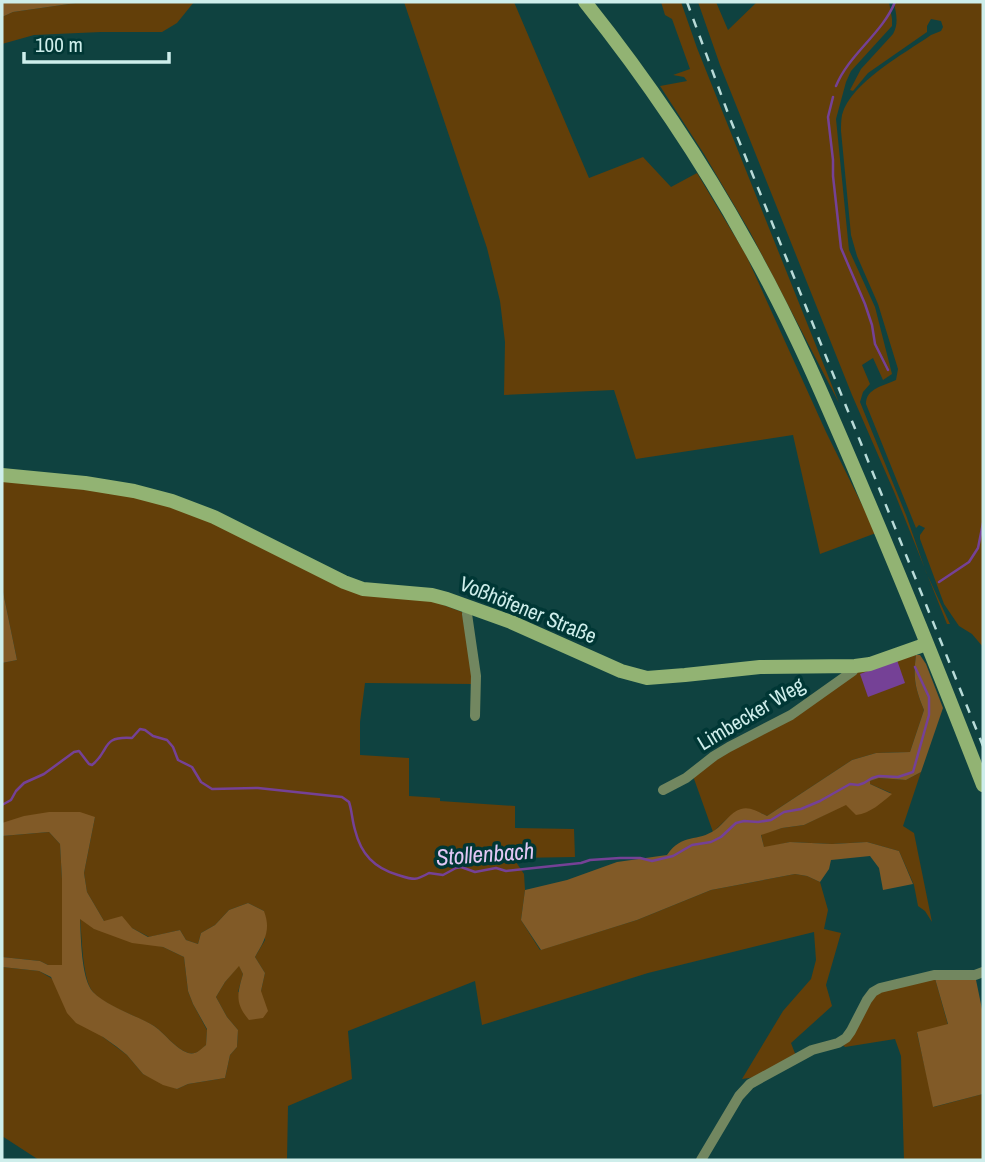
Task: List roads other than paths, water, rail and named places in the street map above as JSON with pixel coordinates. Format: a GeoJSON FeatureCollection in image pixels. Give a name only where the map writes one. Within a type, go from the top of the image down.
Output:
{"type":"FeatureCollection","features":[{"type":"Feature","properties":{"kind":"street"},"geometry":{"type":"LineString","coordinates":[[585,2],[667,114],[748,243],[830,411],[983,785]]}},
{"type":"Feature","properties":{"kind":"street","name":"Voßhöfener Straße"},"geometry":{"type":"LineString","coordinates":[[2,475],[85,483],[172,501],[214,517],[344,582],[363,589],[432,595],[468,606],[534,631],[621,671],[647,678],[760,667],[855,666],[870,664],[926,642]]}},
{"type":"Feature","properties":{"kind":"street"},"geometry":{"type":"LineString","coordinates":[[468,606],[476,676],[475,716]]}},
{"type":"Feature","properties":{"kind":"street","name":"Limbecker Weg"},"geometry":{"type":"LineString","coordinates":[[663,790],[729,747],[791,715],[853,671],[855,666]]}},
{"type":"Feature","properties":{"kind":"street"},"geometry":{"type":"LineString","coordinates":[[701,1160],[738,1096],[750,1084],[812,1050],[846,1038],[873,992],[934,975],[975,975],[983,972]]}},
{"type":"Feature","properties":{"kind":"waterway"},"geometry":{"type":"LineString","coordinates":[[836,86],[895,2]]}},
{"type":"Feature","properties":{"kind":"waterway"},"geometry":{"type":"LineString","coordinates":[[833,97],[828,117],[841,248],[865,304],[875,344],[888,370]]}},
{"type":"Feature","properties":{"kind":"waterway","name":"Stollenbach"},"geometry":{"type":"LineString","coordinates":[[939,582],[969,562],[978,548],[983,523]]}},
{"type":"Feature","properties":{"kind":"waterway","name":"Stollenbach"},"geometry":{"type":"LineString","coordinates":[[2,805],[11,800],[24,783],[44,774],[74,752],[79,751],[92,765],[110,742],[132,738],[140,729],[167,740],[178,760],[192,767],[201,782],[212,789],[258,788],[342,797],[349,802],[358,839],[365,853],[375,864],[408,878],[414,879],[429,873],[443,875],[461,867],[475,872],[620,858],[652,861],[673,856],[692,845],[711,842],[736,823],[771,820],[784,812],[801,809],[850,784],[858,785],[879,776],[898,777],[913,772],[929,715],[929,697],[915,667]]}},
{"type":"Feature","properties":{"kind":"railway"},"geometry":{"type":"LineString","coordinates":[[687,2],[729,116],[983,746]]}}]}
